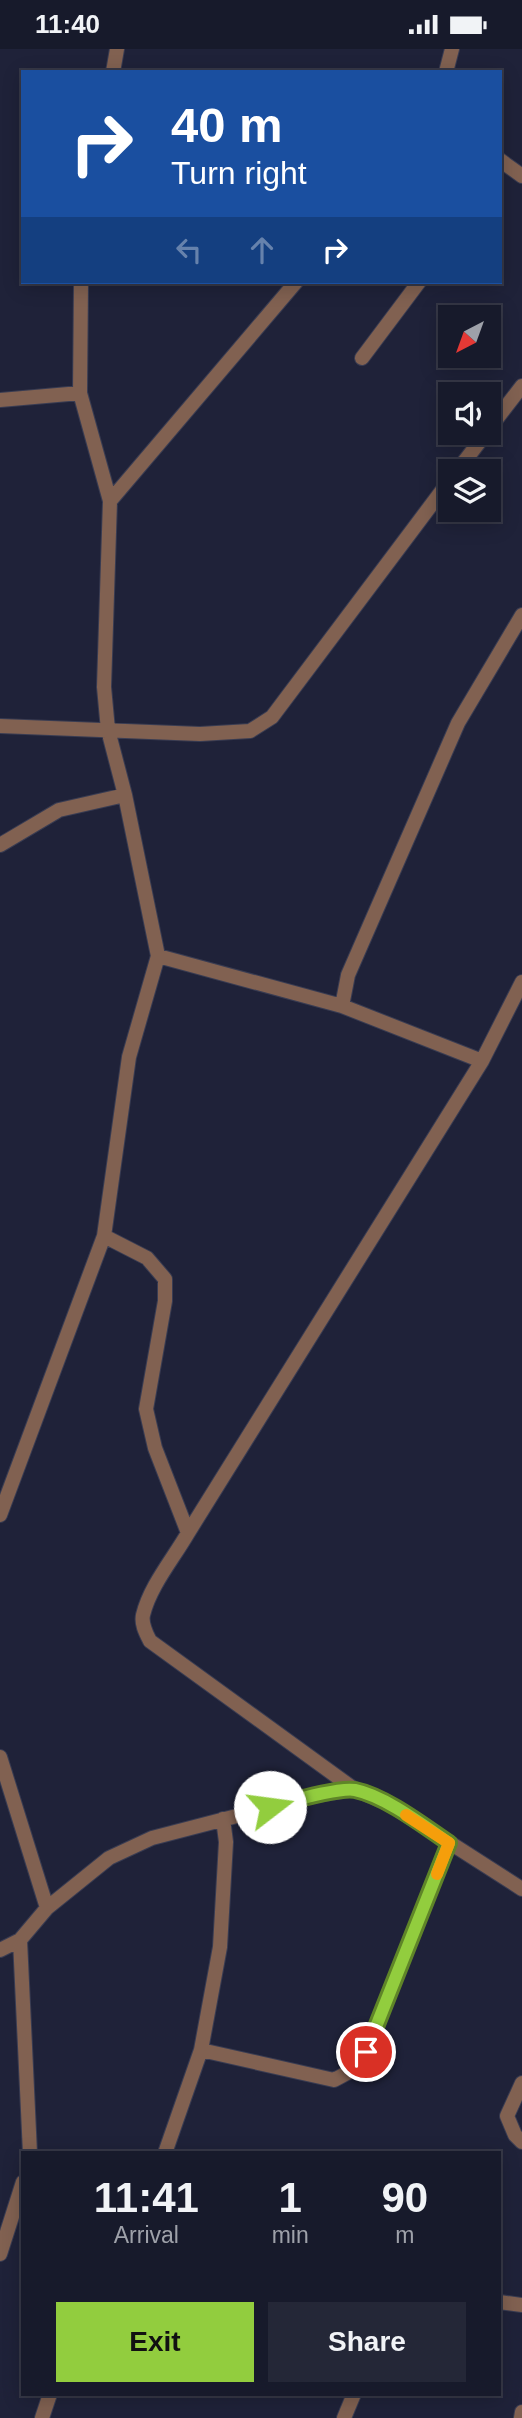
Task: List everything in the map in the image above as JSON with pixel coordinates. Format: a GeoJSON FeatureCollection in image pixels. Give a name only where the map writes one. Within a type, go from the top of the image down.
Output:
{"type":"FeatureCollection","features":[{"type":"Feature","properties":{"kind":"street"},"geometry":{"type":"LineString","coordinates":[[113,70],[117,49]]}},
{"type":"Feature","properties":{"kind":"street"},"geometry":{"type":"LineString","coordinates":[[447,70],[452,49]]}},
{"type":"Feature","properties":{"kind":"street"},"geometry":{"type":"LineString","coordinates":[[503,167],[522,176]]}},
{"type":"Feature","properties":{"kind":"street"},"geometry":{"type":"LineString","coordinates":[[0,1515],[104,1236],[129,1057],[158,956],[125,795],[108,730],[104,687],[110,501],[80,393],[81,284]]}},
{"type":"Feature","properties":{"kind":"street"},"geometry":{"type":"LineString","coordinates":[[110,501],[294,284]]}},
{"type":"Feature","properties":{"kind":"street"},"geometry":{"type":"LineString","coordinates":[[362,358],[418,284]]}},
{"type":"Feature","properties":{"kind":"street"},"geometry":{"type":"LineString","coordinates":[[501,413],[522,386]]}},
{"type":"Feature","properties":{"kind":"street"},"geometry":{"type":"LineString","coordinates":[[0,400],[80,393]]}},
{"type":"Feature","properties":{"kind":"street"},"geometry":{"type":"LineString","coordinates":[[0,726],[200,734],[250,731],[272,717],[438,496]]}},
{"type":"Feature","properties":{"kind":"street"},"geometry":{"type":"LineString","coordinates":[[342,1006],[348,975],[458,723],[522,615]]}},
{"type":"Feature","properties":{"kind":"street"},"geometry":{"type":"LineString","coordinates":[[0,845],[59,810],[125,795]]}},
{"type":"Feature","properties":{"kind":"street"},"geometry":{"type":"LineString","coordinates":[[158,956],[342,1006],[482,1061]]}},
{"type":"Feature","properties":{"kind":"street"},"geometry":{"type":"LineString","coordinates":[[522,982],[482,1061],[155,1587],[143,1617],[150,1641],[354,1789],[391,1805],[522,1889]]}},
{"type":"Feature","properties":{"kind":"street"},"geometry":{"type":"LineString","coordinates":[[104,1236],[147,1258],[165,1279],[165,1301],[146,1409],[155,1448],[188,1533]]}},
{"type":"Feature","properties":{"kind":"street"},"geometry":{"type":"LineString","coordinates":[[0,1757],[47,1908]]}},
{"type":"Feature","properties":{"kind":"street"},"geometry":{"type":"LineString","coordinates":[[0,1950],[20,1940],[47,1908],[109,1858],[152,1838],[317,1794],[354,1789]]}},
{"type":"Feature","properties":{"kind":"street"},"geometry":{"type":"LineString","coordinates":[[166,2151],[201,2050],[220,1947],[226,1842],[223,1819]]}},
{"type":"Feature","properties":{"kind":"street"},"geometry":{"type":"LineString","coordinates":[[201,2050],[334,2080],[348,2072],[366,2052],[449,1843]]}},
{"type":"Feature","properties":{"kind":"street"},"geometry":{"type":"LineString","coordinates":[[20,1940],[30,2151]]}},
{"type":"Feature","properties":{"kind":"street"},"geometry":{"type":"LineString","coordinates":[[522,2083],[508,2116],[515,2135],[522,2142]]}},
{"type":"Feature","properties":{"kind":"street"},"geometry":{"type":"LineString","coordinates":[[0,2255],[21,2188]]}},
{"type":"Feature","properties":{"kind":"street"},"geometry":{"type":"LineString","coordinates":[[501,2302],[522,2305]]}},
{"type":"Feature","properties":{"kind":"street"},"geometry":{"type":"LineString","coordinates":[[42,2418],[49,2396]]}},
{"type":"Feature","properties":{"kind":"street"},"geometry":{"type":"LineString","coordinates":[[345,2418],[353,2396]]}},
{"type":"Feature","properties":{"kind":"street"},"geometry":{"type":"LineString","coordinates":[[521,2418],[522,2412]]}},
{"type":"Feature","properties":{"kind":"slow traffic"},"geometry":{"type":"LineString","coordinates":[[406,1815],[449,1843],[437,1874]]}},
{"type":"Feature","properties":{"kind":"route"},"geometry":{"type":"LineString","coordinates":[[270,1807],[317,1794],[354,1789],[391,1805],[449,1843],[366,2052]]}}]}
